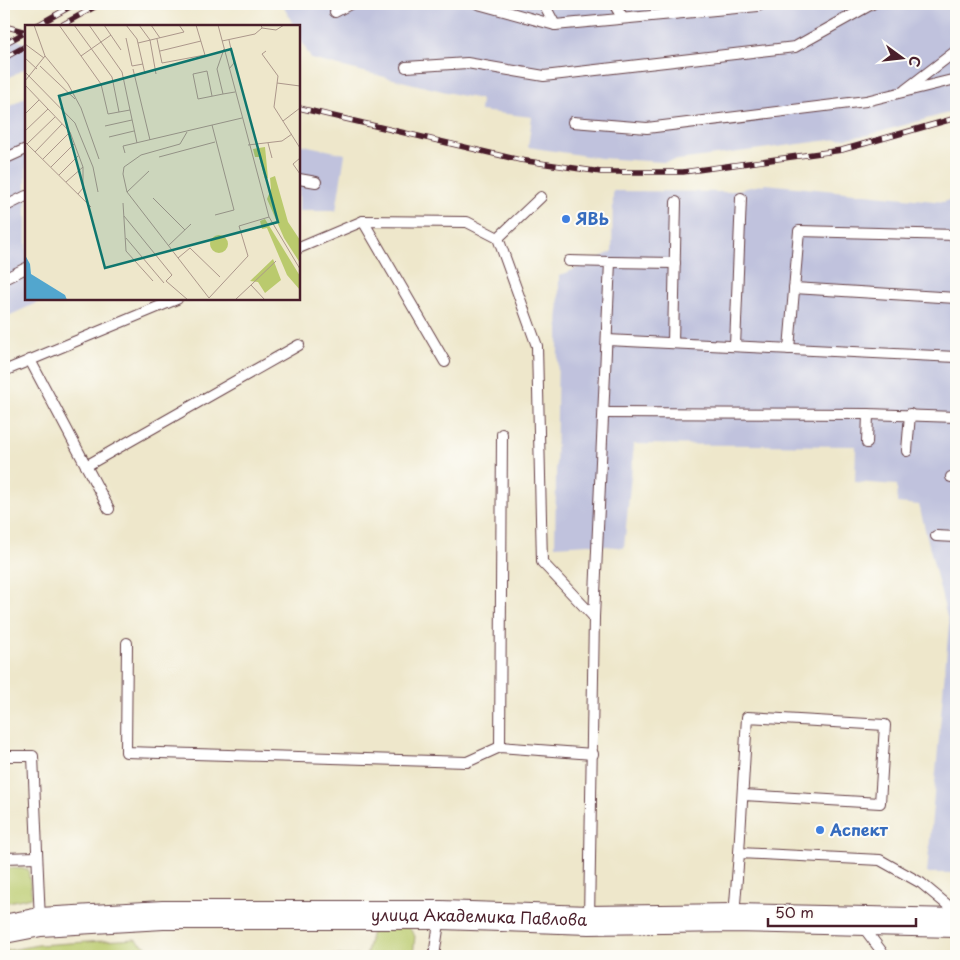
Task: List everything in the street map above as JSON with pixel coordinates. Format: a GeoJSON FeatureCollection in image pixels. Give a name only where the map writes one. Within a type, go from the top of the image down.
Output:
{"type":"FeatureCollection","features":[{"type":"Feature","properties":{"kind":"main road","name":"улица Академика Павлова"},"geometry":{"type":"LineString","coordinates":[[4,929],[40,922],[163,915],[440,915],[589,920],[734,918],[956,924]]}},
{"type":"Feature","properties":{"kind":"lane"},"geometry":{"type":"LineString","coordinates":[[335,12],[350,4]]}},
{"type":"Feature","properties":{"kind":"lane"},"geometry":{"type":"LineString","coordinates":[[478,4],[555,25],[683,8],[759,4]]}},
{"type":"Feature","properties":{"kind":"lane"},"geometry":{"type":"LineString","coordinates":[[544,4],[555,25]]}},
{"type":"Feature","properties":{"kind":"lane"},"geometry":{"type":"LineString","coordinates":[[614,4],[622,17]]}},
{"type":"Feature","properties":{"kind":"lane"},"geometry":{"type":"LineString","coordinates":[[406,67],[467,63],[544,76],[795,47],[872,4]]}},
{"type":"Feature","properties":{"kind":"lane"},"geometry":{"type":"LineString","coordinates":[[902,92],[956,51]]}},
{"type":"Feature","properties":{"kind":"lane"},"geometry":{"type":"LineString","coordinates":[[573,122],[647,128],[866,100],[956,79]]}},
{"type":"Feature","properties":{"kind":"lane"},"geometry":{"type":"LineString","coordinates":[[4,159],[25,149]]}},
{"type":"Feature","properties":{"kind":"lane"},"geometry":{"type":"LineString","coordinates":[[300,179],[316,182]]}},
{"type":"Feature","properties":{"kind":"lane"},"geometry":{"type":"LineString","coordinates":[[4,207],[25,196]]}},
{"type":"Feature","properties":{"kind":"lane"},"geometry":{"type":"LineString","coordinates":[[498,238],[542,196]]}},
{"type":"Feature","properties":{"kind":"lane"},"geometry":{"type":"LineString","coordinates":[[735,346],[741,198]]}},
{"type":"Feature","properties":{"kind":"lane"},"geometry":{"type":"LineString","coordinates":[[673,343],[676,202]]}},
{"type":"Feature","properties":{"kind":"lane"},"geometry":{"type":"LineString","coordinates":[[363,221],[445,362]]}},
{"type":"Feature","properties":{"kind":"lane"},"geometry":{"type":"LineString","coordinates":[[300,248],[363,221],[467,222],[498,238],[537,346],[542,562],[594,617]]}},
{"type":"Feature","properties":{"kind":"lane"},"geometry":{"type":"LineString","coordinates":[[790,349],[799,230],[956,235]]}},
{"type":"Feature","properties":{"kind":"lane"},"geometry":{"type":"LineString","coordinates":[[569,261],[675,263]]}},
{"type":"Feature","properties":{"kind":"lane"},"geometry":{"type":"LineString","coordinates":[[589,920],[594,617],[605,413],[610,262]]}},
{"type":"Feature","properties":{"kind":"lane"},"geometry":{"type":"LineString","coordinates":[[4,279],[25,268]]}},
{"type":"Feature","properties":{"kind":"lane"},"geometry":{"type":"LineString","coordinates":[[794,288],[956,298]]}},
{"type":"Feature","properties":{"kind":"lane"},"geometry":{"type":"LineString","coordinates":[[4,371],[175,300]]}},
{"type":"Feature","properties":{"kind":"lane"},"geometry":{"type":"LineString","coordinates":[[607,340],[956,357]]}},
{"type":"Feature","properties":{"kind":"lane"},"geometry":{"type":"LineString","coordinates":[[86,466],[299,345]]}},
{"type":"Feature","properties":{"kind":"lane"},"geometry":{"type":"LineString","coordinates":[[30,360],[108,510]]}},
{"type":"Feature","properties":{"kind":"lane"},"geometry":{"type":"LineString","coordinates":[[605,413],[910,414],[956,417]]}},
{"type":"Feature","properties":{"kind":"lane"},"geometry":{"type":"LineString","coordinates":[[867,443],[868,414]]}},
{"type":"Feature","properties":{"kind":"lane"},"geometry":{"type":"LineString","coordinates":[[907,452],[910,414]]}},
{"type":"Feature","properties":{"kind":"lane"},"geometry":{"type":"LineString","coordinates":[[500,747],[502,434]]}},
{"type":"Feature","properties":{"kind":"lane"},"geometry":{"type":"LineString","coordinates":[[936,536],[956,538]]}},
{"type":"Feature","properties":{"kind":"lane"},"geometry":{"type":"LineString","coordinates":[[127,644],[126,752],[467,762],[500,747],[593,754]]}},
{"type":"Feature","properties":{"kind":"lane"},"geometry":{"type":"LineString","coordinates":[[734,918],[747,717],[885,725],[880,803],[743,795]]}},
{"type":"Feature","properties":{"kind":"lane"},"geometry":{"type":"LineString","coordinates":[[4,756],[33,756],[40,922]]}},
{"type":"Feature","properties":{"kind":"lane"},"geometry":{"type":"LineString","coordinates":[[739,853],[880,860],[922,883],[956,912]]}},
{"type":"Feature","properties":{"kind":"lane"},"geometry":{"type":"LineString","coordinates":[[4,858],[37,857]]}},
{"type":"Feature","properties":{"kind":"lane"},"geometry":{"type":"LineString","coordinates":[[434,956],[440,915]]}},
{"type":"Feature","properties":{"kind":"lane"},"geometry":{"type":"LineString","coordinates":[[859,922],[885,956]]}},
{"type":"Feature","properties":{"kind":"shaded area"},"geometry":{"type":"Polygon","coordinates":[[[282,4],[956,4],[956,111],[868,135],[663,162],[600,158],[528,147],[532,117],[480,111],[481,99],[311,59],[300,38],[300,25],[293,25],[282,4]]]}},
{"type":"Feature","properties":{"kind":"shaded area"},"geometry":{"type":"Polygon","coordinates":[[[4,33],[25,44],[25,69],[4,80],[4,33]]]}},
{"type":"Feature","properties":{"kind":"shaded area"},"geometry":{"type":"Polygon","coordinates":[[[25,98],[25,300],[43,300],[4,318],[4,110],[25,98]]]}},
{"type":"Feature","properties":{"kind":"shaded area"},"geometry":{"type":"Polygon","coordinates":[[[300,144],[345,154],[336,211],[300,211],[300,144]]]}},
{"type":"Feature","properties":{"kind":"shaded area"},"geometry":{"type":"Polygon","coordinates":[[[766,184],[944,202],[956,197],[956,873],[927,873],[949,625],[919,505],[897,503],[897,485],[855,482],[856,446],[634,444],[624,548],[589,544],[555,546],[559,276],[612,252],[613,191],[727,192],[766,184]]]}},
{"type":"Feature","properties":{"kind":"green space"},"geometry":{"type":"Polygon","coordinates":[[[4,868],[28,869],[32,897],[4,903],[4,868]]]}},
{"type":"Feature","properties":{"kind":"green space"},"geometry":{"type":"Polygon","coordinates":[[[376,925],[407,925],[415,936],[413,956],[366,956],[371,935],[376,925]]]}},
{"type":"Feature","properties":{"kind":"green space"},"geometry":{"type":"Polygon","coordinates":[[[135,939],[159,956],[4,956],[4,951],[38,945],[135,939]]]}},
{"type":"Feature","properties":{"kind":"green space"},"geometry":{"type":"Polygon","coordinates":[[[241,953],[366,956],[242,956],[241,953]]]}},
{"type":"Feature","properties":{"kind":"railway"},"geometry":{"type":"LineString","coordinates":[[38,25],[75,4]]}},
{"type":"Feature","properties":{"kind":"railway"},"geometry":{"type":"LineString","coordinates":[[62,25],[100,4]]}},
{"type":"Feature","properties":{"kind":"railway"},"geometry":{"type":"LineString","coordinates":[[4,26],[25,32]]}},
{"type":"Feature","properties":{"kind":"railway"},"geometry":{"type":"LineString","coordinates":[[4,44],[25,33]]}},
{"type":"Feature","properties":{"kind":"railway"},"geometry":{"type":"LineString","coordinates":[[4,58],[25,47]]}},
{"type":"Feature","properties":{"kind":"railway"},"geometry":{"type":"LineString","coordinates":[[300,108],[520,160],[601,172],[683,172],[842,150],[956,118]]}},
{"type":"Feature","properties":{"kind":"place","name":"ЯВЬ"},"geometry":{"type":"Point","coordinates":[566,219]}},
{"type":"Feature","properties":{"kind":"place","name":"Аспект"},"geometry":{"type":"Point","coordinates":[820,830]}}]}
